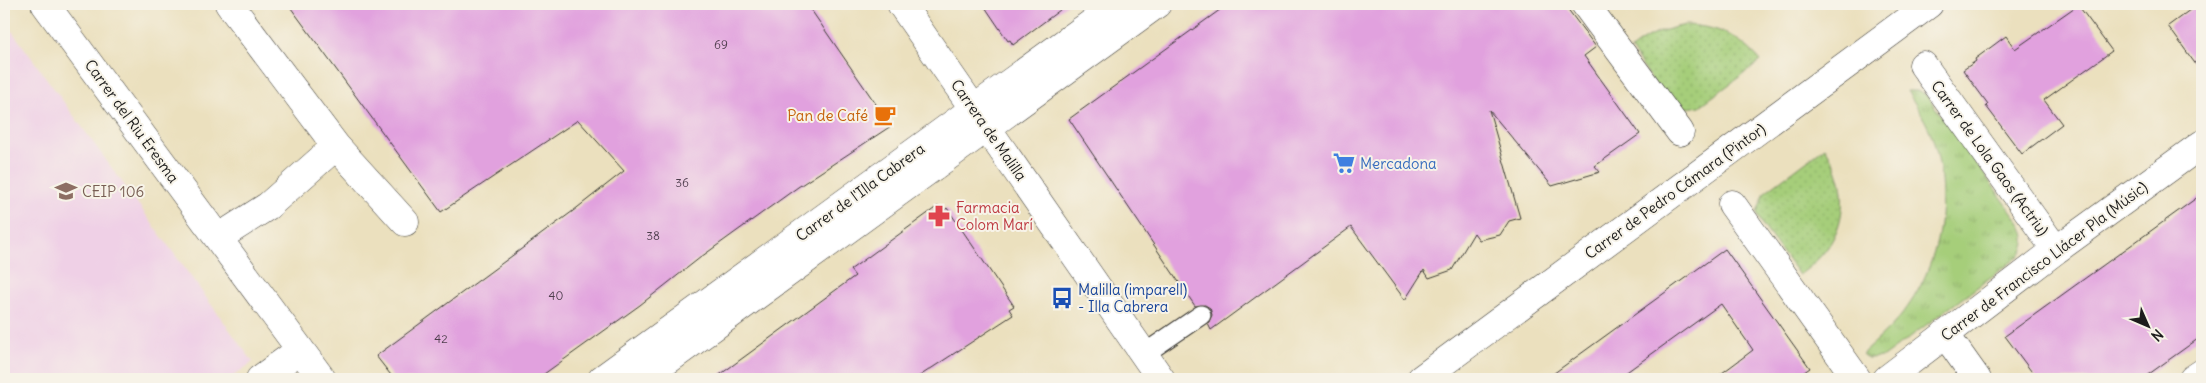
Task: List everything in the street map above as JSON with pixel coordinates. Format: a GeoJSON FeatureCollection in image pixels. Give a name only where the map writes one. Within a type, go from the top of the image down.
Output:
{"type":"FeatureCollection","features":[{"type":"Feature","properties":{"kind":"street","name":"Carrer del Riu Eresma"},"geometry":{"type":"LineString","coordinates":[[45,4],[322,379]]}},
{"type":"Feature","properties":{"kind":"street"},"geometry":{"type":"LineString","coordinates":[[229,4],[336,146],[405,222]]}},
{"type":"Feature","properties":{"kind":"street","name":"Carrera de Malilla"},"geometry":{"type":"LineString","coordinates":[[901,4],[1161,379]]}},
{"type":"Feature","properties":{"kind":"street","name":"Carrer de l'Illa Cabrera"},"geometry":{"type":"LineString","coordinates":[[642,379],[981,118],[1118,4]]}},
{"type":"Feature","properties":{"kind":"street","name":"Carrer de l'Illa Cabrera"},"geometry":{"type":"LineString","coordinates":[[602,379],[981,118],[1157,4]]}},
{"type":"Feature","properties":{"kind":"street"},"geometry":{"type":"LineString","coordinates":[[1585,4],[1680,132]]}},
{"type":"Feature","properties":{"kind":"street","name":"Carrer de Pedro Cámara (Pintor)"},"geometry":{"type":"LineString","coordinates":[[1421,379],[1929,4]]}},
{"type":"Feature","properties":{"kind":"street","name":"Carrer de Lola Gaos (Actriu)"},"geometry":{"type":"LineString","coordinates":[[1923,65],[2056,250]]}},
{"type":"Feature","properties":{"kind":"street","name":"Carrer de Francisco Llácer Pla (Músic)"},"geometry":{"type":"LineString","coordinates":[[1887,379],[2056,250],[2202,144]]}},
{"type":"Feature","properties":{"kind":"street"},"geometry":{"type":"LineString","coordinates":[[218,238],[268,206],[336,146]]}},
{"type":"Feature","properties":{"kind":"street"},"geometry":{"type":"LineString","coordinates":[[1732,204],[1856,379]]}},
{"type":"Feature","properties":{"kind":"street"},"geometry":{"type":"LineString","coordinates":[[1945,334],[1977,379]]}},
{"type":"Feature","properties":{"kind":"street"},"geometry":{"type":"LineString","coordinates":[[260,379],[300,350]]}},
{"type":"Feature","properties":{"kind":"street"},"geometry":{"type":"LineString","coordinates":[[2193,379],[2202,372]]}},
{"type":"Feature","properties":{"kind":"lane"},"geometry":{"type":"LineString","coordinates":[[1144,354],[1201,314]]}},
{"type":"Feature","properties":{"kind":"shaded area","name":"CEIP 106"},"geometry":{"type":"Polygon","coordinates":[[[4,20],[253,362],[229,379],[4,379],[4,20]]]}},
{"type":"Feature","properties":{"kind":"green space"},"geometry":{"type":"Polygon","coordinates":[[[1686,25],[1709,28],[1728,34],[1745,45],[1761,61],[1700,106],[1680,107],[1660,91],[1631,49],[1657,33],[1686,25]]]}},
{"type":"Feature","properties":{"kind":"green space"},"geometry":{"type":"Polygon","coordinates":[[[1907,91],[1919,91],[1926,95],[2020,223],[2025,241],[2018,257],[1883,357],[1867,358],[1862,354],[1896,322],[1914,297],[1934,253],[1939,230],[1942,206],[1938,157],[1929,128],[1907,91]]]}},
{"type":"Feature","properties":{"kind":"green space"},"geometry":{"type":"Polygon","coordinates":[[[1825,147],[1840,182],[1841,217],[1836,233],[1827,248],[1815,262],[1799,275],[1761,223],[1757,212],[1765,192],[1825,147]]]}},
{"type":"Feature","properties":{"kind":"building"},"geometry":{"type":"Polygon","coordinates":[[[288,4],[807,4],[891,126],[798,187],[537,379],[394,379],[376,356],[573,211],[624,171],[578,120],[441,212],[288,4]]]}},
{"type":"Feature","properties":{"kind":"building"},"geometry":{"type":"Polygon","coordinates":[[[983,4],[1068,4],[1013,45],[1010,40],[1008,41],[983,4]]]}},
{"type":"Feature","properties":{"kind":"building"},"geometry":{"type":"Polygon","coordinates":[[[1228,4],[1564,4],[1596,47],[1584,56],[1640,134],[1595,166],[1600,172],[1552,186],[1489,110],[1520,218],[1509,221],[1500,235],[1479,240],[1474,233],[1452,270],[1429,278],[1424,270],[1405,300],[1351,227],[1211,330],[1208,324],[1212,315],[1210,308],[1205,305],[1195,306],[1069,119],[1228,4]]]}},
{"type":"Feature","properties":{"kind":"building"},"geometry":{"type":"Polygon","coordinates":[[[2198,4],[2202,4],[2202,73],[2168,26],[2198,4]]]}},
{"type":"Feature","properties":{"kind":"building"},"geometry":{"type":"Polygon","coordinates":[[[2078,5],[2112,51],[2044,100],[2062,124],[2022,154],[1986,106],[1988,104],[1963,70],[2006,36],[2015,49],[2078,5]]]}},
{"type":"Feature","properties":{"kind":"building"},"geometry":{"type":"Polygon","coordinates":[[[2202,194],[2202,336],[2142,379],[2037,379],[2005,336],[2202,194]]]}},
{"type":"Feature","properties":{"kind":"building"},"geometry":{"type":"Polygon","coordinates":[[[938,206],[942,212],[947,208],[1014,306],[1009,309],[1013,315],[915,379],[714,379],[855,276],[850,270],[938,206]]]}},
{"type":"Feature","properties":{"kind":"building"},"geometry":{"type":"Polygon","coordinates":[[[1725,249],[1810,368],[1794,379],[1714,379],[1753,350],[1721,304],[1617,379],[1546,379],[1725,249]]]}},
{"type":"Feature","properties":{"kind":"place","name":"Pan de Café"},"geometry":{"type":"Point","coordinates":[885,115]}},
{"type":"Feature","properties":{"kind":"place","name":"Mercadona"},"geometry":{"type":"Point","coordinates":[1344,163]}},
{"type":"Feature","properties":{"kind":"place","name":"CEIP 106"},"geometry":{"type":"Point","coordinates":[66,191]}},
{"type":"Feature","properties":{"kind":"place","name":"Farmacia Colom Marí"},"geometry":{"type":"Point","coordinates":[939,216]}},
{"type":"Feature","properties":{"kind":"place","name":"Malilla (imparell) - Illa Cabrera"},"geometry":{"type":"Point","coordinates":[1062,298]}}]}
